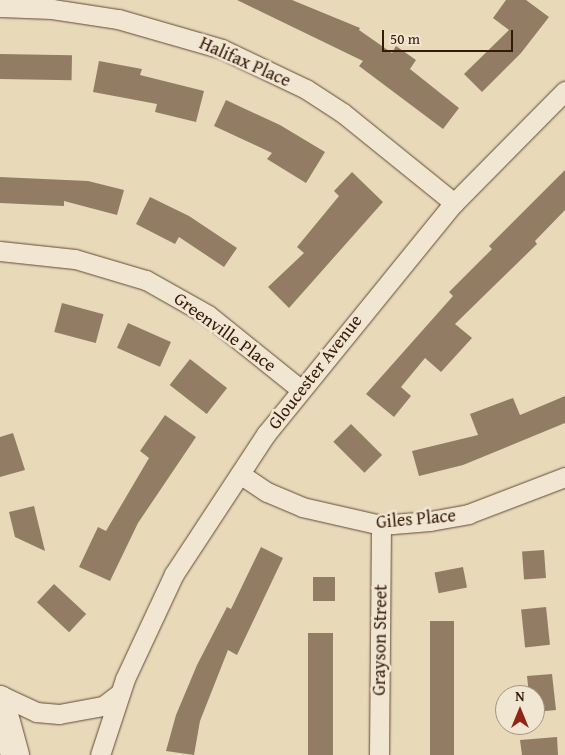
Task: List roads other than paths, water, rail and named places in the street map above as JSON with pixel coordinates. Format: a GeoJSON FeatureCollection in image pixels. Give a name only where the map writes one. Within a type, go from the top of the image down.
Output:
{"type":"FeatureCollection","features":[{"type":"Feature","properties":{"kind":"street","name":"Halifax Place"},"geometry":{"type":"LineString","coordinates":[[0,7],[52,9],[118,18],[222,49],[298,85],[343,113],[454,203]]}},
{"type":"Feature","properties":{"kind":"street","name":"Gloucester Avenue"},"geometry":{"type":"LineString","coordinates":[[100,755],[120,692],[174,574],[240,474],[300,389],[454,203],[565,91]]}},
{"type":"Feature","properties":{"kind":"street","name":"Greenville Place"},"geometry":{"type":"LineString","coordinates":[[0,251],[75,259],[146,280],[208,316],[300,389]]}},
{"type":"Feature","properties":{"kind":"street","name":"Giles Place"},"geometry":{"type":"LineString","coordinates":[[240,474],[267,492],[302,507],[381,525],[430,521],[468,514],[565,477]]}},
{"type":"Feature","properties":{"kind":"street","name":"Grayson Street"},"geometry":{"type":"LineString","coordinates":[[379,755],[381,525]]}},
{"type":"Feature","properties":{"kind":"street","name":"Gloucester Avenue"},"geometry":{"type":"LineString","coordinates":[[0,695],[36,712],[59,714],[103,706],[120,692]]}},
{"type":"Feature","properties":{"kind":"street"},"geometry":{"type":"LineString","coordinates":[[0,700],[15,755]]}}]}
